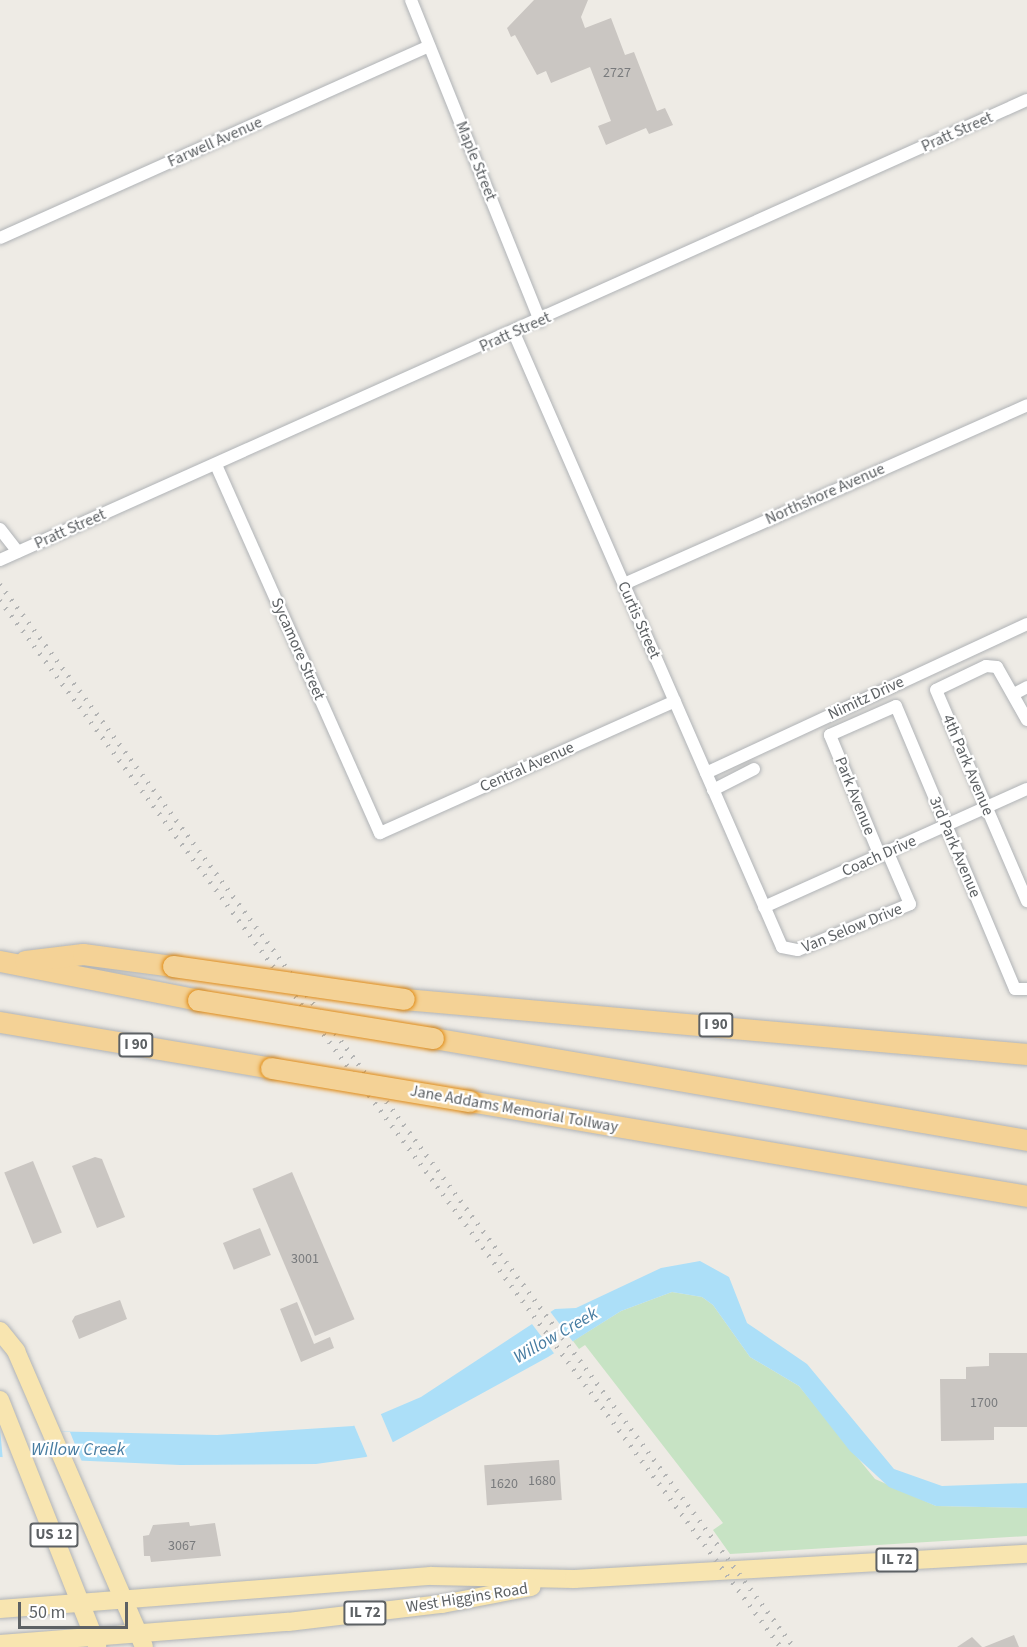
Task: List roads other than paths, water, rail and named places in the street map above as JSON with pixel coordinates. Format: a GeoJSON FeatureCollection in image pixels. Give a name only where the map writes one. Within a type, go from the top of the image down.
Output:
{"type":"FeatureCollection","features":[{"type":"Feature","properties":{"kind":"highway","name":"I 90"},"geometry":{"type":"LineString","coordinates":[[5,962],[83,954],[404,999],[1027,1053]]}},
{"type":"Feature","properties":{"kind":"highway","name":"I 90"},"geometry":{"type":"LineString","coordinates":[[5,962],[198,1000],[434,1038],[1027,1140]]}},
{"type":"Feature","properties":{"kind":"highway","name":"Jane Addams Memorial Tollway"},"geometry":{"type":"LineString","coordinates":[[0,1022],[1027,1196]]}},
{"type":"Feature","properties":{"kind":"main road","name":"US 12"},"geometry":{"type":"LineString","coordinates":[[0,1330],[16,1351],[119,1597],[140,1640]]}},
{"type":"Feature","properties":{"kind":"main road","name":"US 12"},"geometry":{"type":"LineString","coordinates":[[0,1400],[96,1642]]}},
{"type":"Feature","properties":{"kind":"main road","name":"West Higgins Road"},"geometry":{"type":"LineString","coordinates":[[0,1609],[119,1597],[431,1576],[574,1579],[1027,1554]]}},
{"type":"Feature","properties":{"kind":"main road","name":"West Higgins Road"},"geometry":{"type":"LineString","coordinates":[[0,1644],[140,1640],[442,1604],[574,1579]]}},
{"type":"Feature","properties":{"kind":"street","name":"Maple Street"},"geometry":{"type":"LineString","coordinates":[[411,0],[540,321]]}},
{"type":"Feature","properties":{"kind":"street","name":"Farwell Avenue"},"geometry":{"type":"LineString","coordinates":[[0,238],[429,46]]}},
{"type":"Feature","properties":{"kind":"street","name":"Pratt Street"},"geometry":{"type":"LineString","coordinates":[[0,560],[514,333],[1027,100]]}},
{"type":"Feature","properties":{"kind":"street","name":"Curtis Street"},"geometry":{"type":"LineString","coordinates":[[514,333],[764,907]]}},
{"type":"Feature","properties":{"kind":"street","name":"Northshore Avenue"},"geometry":{"type":"LineString","coordinates":[[624,584],[1027,405]]}},
{"type":"Feature","properties":{"kind":"street","name":"Sycamore Street"},"geometry":{"type":"LineString","coordinates":[[216,465],[380,833]]}},
{"type":"Feature","properties":{"kind":"street"},"geometry":{"type":"LineString","coordinates":[[0,529],[18,552]]}},
{"type":"Feature","properties":{"kind":"street","name":"Nimitz Drive"},"geometry":{"type":"LineString","coordinates":[[706,773],[1027,624]]}},
{"type":"Feature","properties":{"kind":"street","name":"4th Park Avenue"},"geometry":{"type":"LineString","coordinates":[[1014,694],[997,667],[986,666],[936,690],[1027,901]]}},
{"type":"Feature","properties":{"kind":"street"},"geometry":{"type":"LineString","coordinates":[[1027,687],[1014,694],[1027,720]]}},
{"type":"Feature","properties":{"kind":"street","name":"Central Avenue"},"geometry":{"type":"LineString","coordinates":[[380,833],[675,701]]}},
{"type":"Feature","properties":{"kind":"street","name":"3rd Park Avenue"},"geometry":{"type":"LineString","coordinates":[[830,735],[896,706],[946,827],[1021,989]]}},
{"type":"Feature","properties":{"kind":"street","name":"Park Avenue"},"geometry":{"type":"LineString","coordinates":[[830,735],[884,855]]}},
{"type":"Feature","properties":{"kind":"street"},"geometry":{"type":"LineString","coordinates":[[713,790],[754,769]]}},
{"type":"Feature","properties":{"kind":"street","name":"Coach Drive"},"geometry":{"type":"LineString","coordinates":[[764,907],[987,809],[1027,789]]}},
{"type":"Feature","properties":{"kind":"street","name":"Van Selow Drive"},"geometry":{"type":"LineString","coordinates":[[764,907],[782,947],[792,951],[910,904],[884,855]]}},
{"type":"Feature","properties":{"kind":"water","name":"Willow Creek"},"geometry":{"type":"Polygon","coordinates":[[[700,1261],[729,1277],[747,1323],[807,1364],[894,1469],[942,1486],[1027,1483],[1027,1508],[936,1506],[889,1487],[850,1451],[799,1386],[750,1357],[713,1305],[702,1297],[672,1292],[621,1311],[548,1357],[366,1457],[316,1464],[180,1465],[0,1457],[0,1430],[217,1435],[353,1426],[421,1397],[555,1309],[576,1308],[661,1268],[700,1261]]]}},
{"type":"Feature","properties":{"kind":"railway"},"geometry":{"type":"LineString","coordinates":[[0,584],[794,1647]]}},
{"type":"Feature","properties":{"kind":"railway"},"geometry":{"type":"LineString","coordinates":[[0,600],[781,1647]]}}]}
